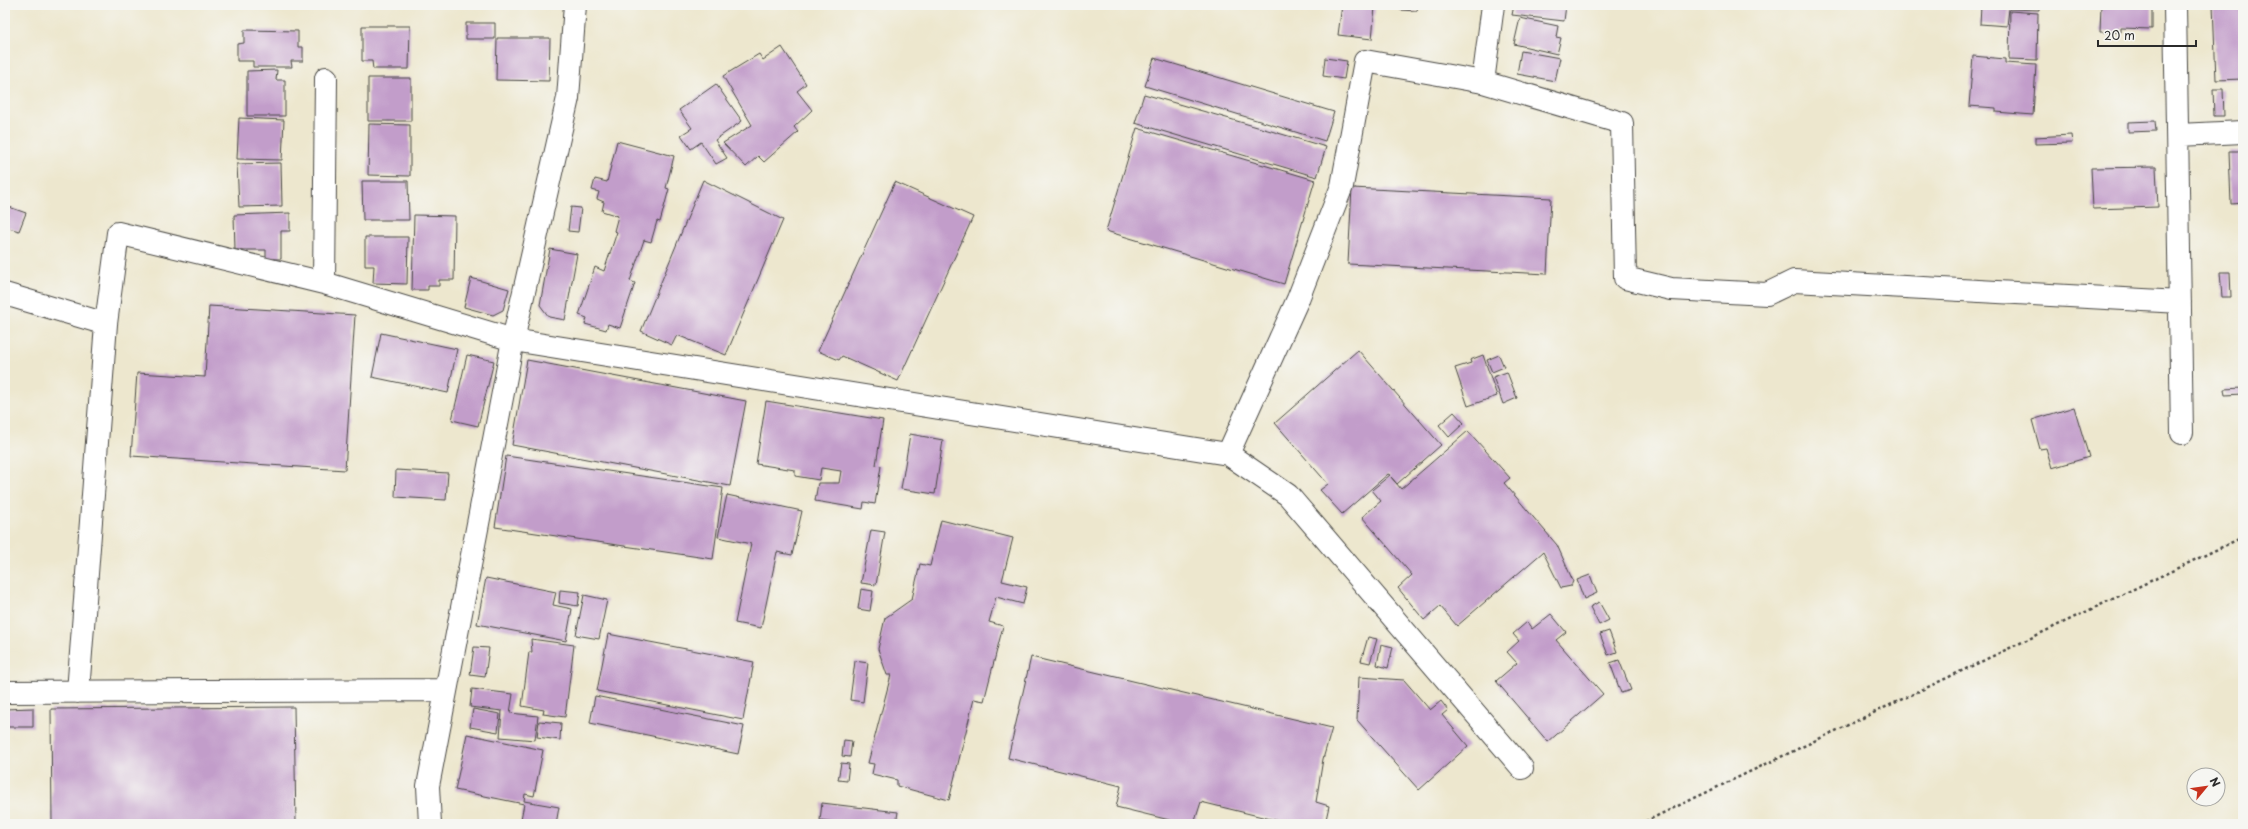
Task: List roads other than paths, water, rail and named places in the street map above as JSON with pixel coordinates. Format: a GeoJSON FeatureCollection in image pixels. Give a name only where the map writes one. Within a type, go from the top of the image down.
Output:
{"type":"FeatureCollection","features":[{"type":"Feature","properties":{"kind":"street"},"geometry":{"type":"LineString","coordinates":[[430,824],[428,786],[446,690],[513,340],[568,98],[575,5]]}},
{"type":"Feature","properties":{"kind":"street"},"geometry":{"type":"LineString","coordinates":[[1483,82],[1493,5]]}},
{"type":"Feature","properties":{"kind":"street"},"geometry":{"type":"LineString","coordinates":[[2175,5],[2182,433]]}},
{"type":"Feature","properties":{"kind":"street"},"geometry":{"type":"LineString","coordinates":[[1228,454],[1298,298],[1342,186],[1365,61],[1483,82],[1622,123],[1625,278],[1671,289],[1767,294],[1794,280],[2180,302]]}},
{"type":"Feature","properties":{"kind":"street"},"geometry":{"type":"LineString","coordinates":[[324,283],[326,78]]}},
{"type":"Feature","properties":{"kind":"street"},"geometry":{"type":"LineString","coordinates":[[2178,135],[2243,132]]}},
{"type":"Feature","properties":{"kind":"street"},"geometry":{"type":"LineString","coordinates":[[78,692],[106,324],[118,233],[324,283],[513,340],[1228,454],[1288,495],[1522,768]]}},
{"type":"Feature","properties":{"kind":"street"},"geometry":{"type":"LineString","coordinates":[[5,294],[106,324]]}},
{"type":"Feature","properties":{"kind":"street"},"geometry":{"type":"LineString","coordinates":[[5,692],[446,690]]}}]}
